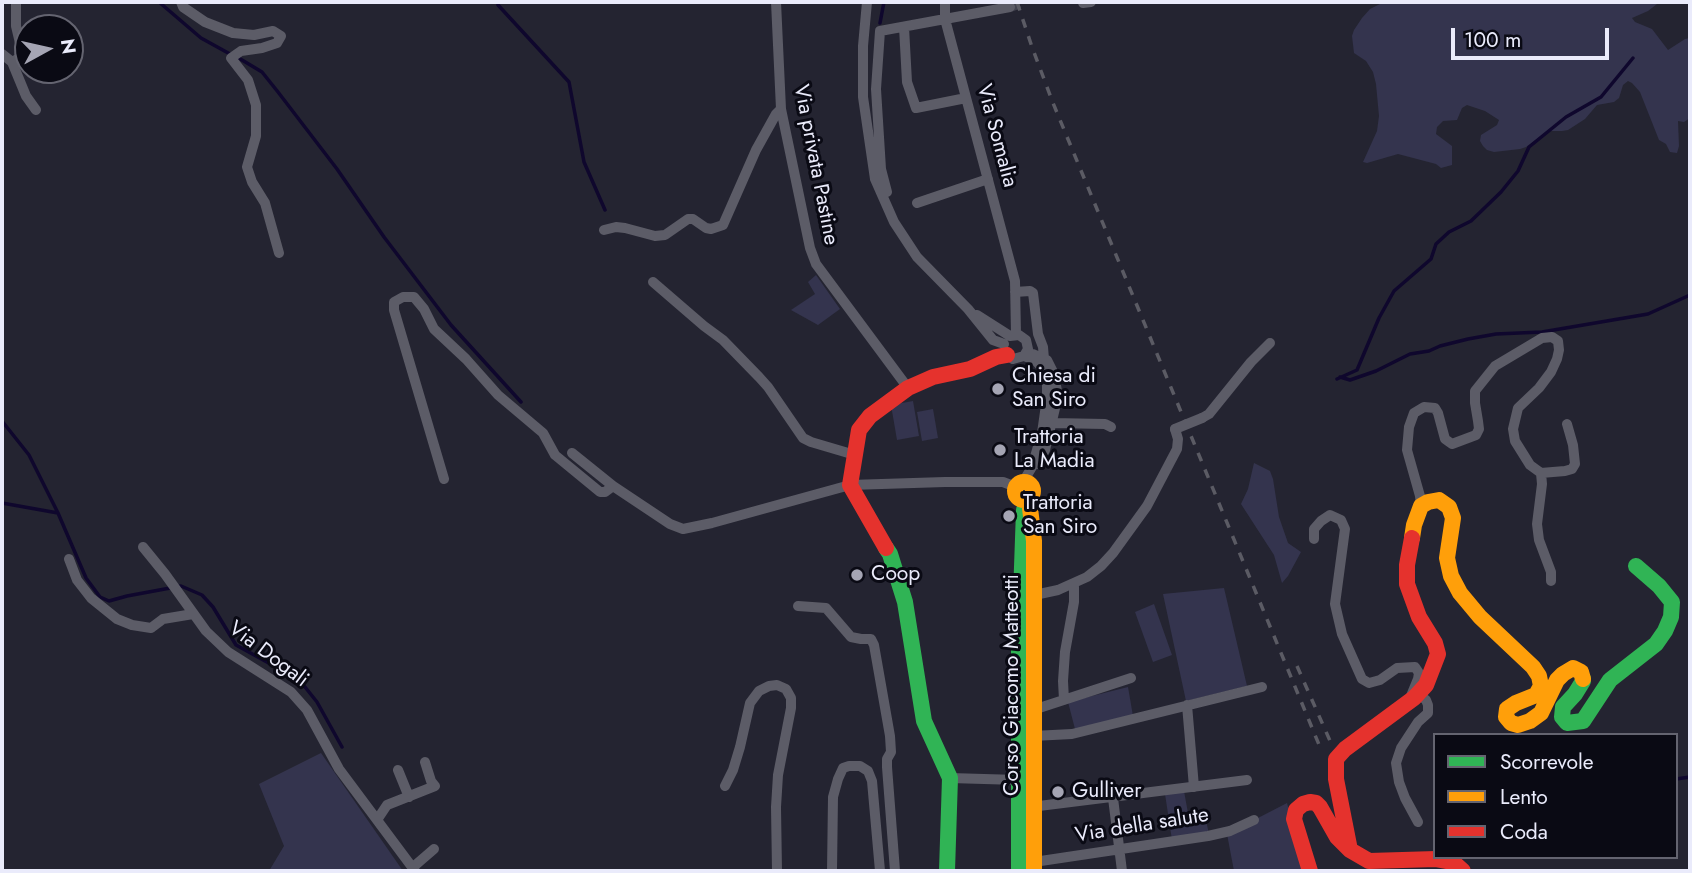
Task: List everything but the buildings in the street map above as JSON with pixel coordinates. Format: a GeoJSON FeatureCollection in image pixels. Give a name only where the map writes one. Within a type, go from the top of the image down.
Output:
{"type":"FeatureCollection","features":[{"type":"Feature","properties":{"kind":"street"},"geometry":{"type":"LineString","coordinates":[[12,62],[19,58],[20,52],[16,2]]}},
{"type":"Feature","properties":{"kind":"street"},"geometry":{"type":"LineString","coordinates":[[181,2],[183,7],[205,22],[233,33],[254,35],[273,31],[281,36],[277,43],[242,51],[231,58],[248,80],[256,106],[256,136],[247,167],[252,182],[265,203],[279,253]]}},
{"type":"Feature","properties":{"kind":"street","name":"Via privata Pastine"},"geometry":{"type":"LineString","coordinates":[[776,2],[781,109],[810,248],[816,264],[908,388]]}},
{"type":"Feature","properties":{"kind":"street"},"geometry":{"type":"LineString","coordinates":[[867,2],[863,46],[863,97],[875,179],[894,222],[917,257],[968,309],[1043,369],[1048,398],[1042,433],[1024,490]]}},
{"type":"Feature","properties":{"kind":"street","name":"Via Somalia"},"geometry":{"type":"LineString","coordinates":[[945,2],[945,19],[1015,286],[1010,343]]}},
{"type":"Feature","properties":{"kind":"street"},"geometry":{"type":"LineString","coordinates":[[894,222],[881,169],[876,89],[880,32],[1010,7]]}},
{"type":"Feature","properties":{"kind":"street"},"geometry":{"type":"LineString","coordinates":[[904,27],[907,82],[916,108],[966,98]]}},
{"type":"Feature","properties":{"kind":"street"},"geometry":{"type":"LineString","coordinates":[[2,54],[12,62],[26,96],[36,110]]}},
{"type":"Feature","properties":{"kind":"street"},"geometry":{"type":"LineString","coordinates":[[604,230],[625,228],[655,236],[665,235],[688,219],[711,229],[723,225],[757,150],[781,109]]}},
{"type":"Feature","properties":{"kind":"street"},"geometry":{"type":"LineString","coordinates":[[917,203],[988,179]]}},
{"type":"Feature","properties":{"kind":"street"},"geometry":{"type":"LineString","coordinates":[[653,282],[723,340],[759,377],[803,438],[855,455]]}},
{"type":"Feature","properties":{"kind":"street"},"geometry":{"type":"LineString","coordinates":[[1015,286],[1033,293],[1044,359]]}},
{"type":"Feature","properties":{"kind":"street"},"geometry":{"type":"LineString","coordinates":[[443,479],[394,310],[394,302],[403,297],[414,298],[424,309],[434,329],[498,395],[544,433],[555,455],[600,492],[613,486]]}},
{"type":"Feature","properties":{"kind":"street"},"geometry":{"type":"LineString","coordinates":[[1350,850],[1336,779],[1336,759],[1426,685],[1438,654],[1406,584],[1414,525],[1420,506],[1420,496],[1406,450],[1414,413],[1424,407],[1434,408],[1445,439],[1452,444],[1476,435],[1479,429],[1475,391],[1483,379],[1495,366],[1542,338],[1552,337],[1558,341],[1557,359],[1539,388],[1518,408],[1513,429],[1520,450],[1530,465],[1541,473],[1572,469],[1575,464],[1567,424]]}},
{"type":"Feature","properties":{"kind":"street"},"geometry":{"type":"LineString","coordinates":[[947,871],[950,778],[924,721],[905,602],[890,554],[850,485],[859,430],[870,416],[908,388],[933,377],[970,369],[1010,343]]}},
{"type":"Feature","properties":{"kind":"street"},"geometry":{"type":"LineString","coordinates":[[1010,343],[1047,360],[1054,374],[1057,391],[1045,450],[1024,490]]}},
{"type":"Feature","properties":{"kind":"street"},"geometry":{"type":"LineString","coordinates":[[1027,596],[1058,590],[1087,578],[1101,566],[1147,506],[1177,449],[1175,429],[1209,414],[1251,362],[1270,344]]}},
{"type":"Feature","properties":{"kind":"street"},"geometry":{"type":"LineString","coordinates":[[1052,423],[1105,424],[1111,427]]}},
{"type":"Feature","properties":{"kind":"street"},"geometry":{"type":"LineString","coordinates":[[572,453],[613,486],[670,524],[682,529],[850,485],[1003,482],[1024,490]]}},
{"type":"Feature","properties":{"kind":"street"},"geometry":{"type":"LineString","coordinates":[[1541,473],[1537,524],[1539,540],[1552,580]]}},
{"type":"Feature","properties":{"kind":"street","name":"Corso Giacomo Matteotti"},"geometry":{"type":"LineString","coordinates":[[1019,871],[1033,736],[1024,490]]}},
{"type":"Feature","properties":{"kind":"street"},"geometry":{"type":"LineString","coordinates":[[1420,506],[1439,500],[1449,507],[1453,518],[1447,558],[1451,576],[1460,593],[1539,676],[1541,686],[1536,695],[1507,709],[1506,717],[1511,723],[1518,725],[1541,713],[1557,680],[1573,668],[1581,672],[1583,681],[1563,707],[1562,717],[1567,723],[1583,722],[1610,680],[1656,644],[1671,617],[1672,602],[1659,586],[1636,566]]}},
{"type":"Feature","properties":{"kind":"street"},"geometry":{"type":"LineString","coordinates":[[1314,539],[1314,528],[1330,516],[1340,520],[1345,529],[1335,604],[1342,634],[1362,679],[1369,683],[1380,680],[1397,668],[1415,667],[1419,673],[1413,698]]}},
{"type":"Feature","properties":{"kind":"street","name":"Via Dogali"},"geometry":{"type":"LineString","coordinates":[[143,547],[206,631],[228,652],[291,691],[307,710],[339,769],[414,870],[434,849]]}},
{"type":"Feature","properties":{"kind":"street"},"geometry":{"type":"LineString","coordinates":[[69,559],[77,580],[91,598],[117,619],[150,628],[163,619],[193,614]]}},
{"type":"Feature","properties":{"kind":"street"},"geometry":{"type":"LineString","coordinates":[[1064,700],[1065,652],[1074,602],[1074,583]]}},
{"type":"Feature","properties":{"kind":"street","name":"Corso Giacomo Matteotti"},"geometry":{"type":"LineString","coordinates":[[1027,596],[1018,780],[1026,810],[1034,867]]}},
{"type":"Feature","properties":{"kind":"street"},"geometry":{"type":"LineString","coordinates":[[798,606],[826,608],[851,637],[871,639],[874,645],[890,736],[891,752],[887,767],[895,871]]}},
{"type":"Feature","properties":{"kind":"street"},"geometry":{"type":"LineString","coordinates":[[1033,709],[1131,678]]}},
{"type":"Feature","properties":{"kind":"street"},"geometry":{"type":"LineString","coordinates":[[725,786],[740,747],[750,703],[759,691],[769,686],[777,685],[786,689],[791,698],[791,708],[778,775],[777,871]]}},
{"type":"Feature","properties":{"kind":"street"},"geometry":{"type":"LineString","coordinates":[[1033,736],[1072,734],[1262,687]]}},
{"type":"Feature","properties":{"kind":"street"},"geometry":{"type":"LineString","coordinates":[[1413,698],[1426,700],[1428,713],[1418,722],[1401,748],[1396,764],[1405,798],[1418,822]]}},
{"type":"Feature","properties":{"kind":"street"},"geometry":{"type":"LineString","coordinates":[[1187,705],[1194,787]]}},
{"type":"Feature","properties":{"kind":"street"},"geometry":{"type":"LineString","coordinates":[[377,820],[387,805],[435,786],[431,782],[425,762]]}},
{"type":"Feature","properties":{"kind":"street"},"geometry":{"type":"LineString","coordinates":[[832,871],[833,797],[838,779],[844,768],[849,766],[860,766],[868,771],[872,781],[880,871]]}},
{"type":"Feature","properties":{"kind":"street"},"geometry":{"type":"LineString","coordinates":[[398,770],[409,797]]}},
{"type":"Feature","properties":{"kind":"street"},"geometry":{"type":"LineString","coordinates":[[950,778],[1018,780]]}},
{"type":"Feature","properties":{"kind":"street"},"geometry":{"type":"LineString","coordinates":[[1026,810],[1039,806],[1247,780]]}},
{"type":"Feature","properties":{"kind":"street"},"geometry":{"type":"LineString","coordinates":[[1113,798],[1122,871]]}},
{"type":"Feature","properties":{"kind":"street"},"geometry":{"type":"LineString","coordinates":[[1310,871],[1294,819],[1296,810],[1310,802],[1316,803],[1337,837],[1350,850],[1369,861],[1436,859],[1453,862],[1463,871]]}},
{"type":"Feature","properties":{"kind":"street","name":"Via della salute"},"geometry":{"type":"LineString","coordinates":[[1034,867],[1119,848],[1208,836],[1230,831],[1254,820]]}},
{"type":"Feature","properties":{"kind":"shaded area"},"geometry":{"type":"Polygon","coordinates":[[[1384,2],[1657,4],[1632,18],[1652,29],[1668,50],[1690,38],[1690,118],[1684,122],[1678,121],[1677,153],[1670,152],[1666,144],[1659,140],[1640,92],[1628,81],[1614,102],[1597,105],[1585,119],[1568,130],[1549,131],[1520,149],[1494,152],[1487,150],[1480,141],[1481,135],[1497,125],[1499,120],[1485,111],[1467,105],[1462,108],[1457,120],[1443,121],[1437,127],[1436,134],[1452,146],[1452,165],[1441,168],[1436,164],[1398,154],[1363,162],[1377,131],[1379,116],[1373,72],[1366,61],[1354,53],[1352,36],[1370,9],[1384,2]]]}},
{"type":"Feature","properties":{"kind":"shaded area"},"geometry":{"type":"Polygon","coordinates":[[[816,275],[840,309],[818,325],[791,310],[815,294],[808,282],[816,275]]]}},
{"type":"Feature","properties":{"kind":"shaded area"},"geometry":{"type":"Polygon","coordinates":[[[913,401],[919,436],[897,440],[891,405],[913,401]]]}},
{"type":"Feature","properties":{"kind":"shaded area"},"geometry":{"type":"Polygon","coordinates":[[[933,409],[938,438],[922,441],[917,412],[933,409]]]}},
{"type":"Feature","properties":{"kind":"shaded area"},"geometry":{"type":"Polygon","coordinates":[[[1254,463],[1270,471],[1279,517],[1288,543],[1301,552],[1282,583],[1274,555],[1241,504],[1248,489],[1254,463]]]}},
{"type":"Feature","properties":{"kind":"shaded area"},"geometry":{"type":"Polygon","coordinates":[[[1224,588],[1247,686],[1186,701],[1163,594],[1224,588]]]}},
{"type":"Feature","properties":{"kind":"shaded area"},"geometry":{"type":"Polygon","coordinates":[[[1154,604],[1172,655],[1153,662],[1135,612],[1154,604]]]}},
{"type":"Feature","properties":{"kind":"shaded area"},"geometry":{"type":"Polygon","coordinates":[[[1128,687],[1133,716],[1075,729],[1068,702],[1128,687]]]}},
{"type":"Feature","properties":{"kind":"shaded area"},"geometry":{"type":"Polygon","coordinates":[[[321,753],[403,871],[269,871],[284,846],[259,784],[321,753]]]}},
{"type":"Feature","properties":{"kind":"shaded area"},"geometry":{"type":"Polygon","coordinates":[[[1184,791],[1188,813],[1204,811],[1209,834],[1172,840],[1165,794],[1184,791]]]}},
{"type":"Feature","properties":{"kind":"shaded area"},"geometry":{"type":"Polygon","coordinates":[[[1287,803],[1306,871],[1234,871],[1227,834],[1287,803]]]}},
{"type":"Feature","properties":{"kind":"waterway"},"geometry":{"type":"LineString","coordinates":[[159,2],[201,38],[230,54]]}},
{"type":"Feature","properties":{"kind":"waterway"},"geometry":{"type":"LineString","coordinates":[[880,23],[884,2]]}},
{"type":"Feature","properties":{"kind":"waterway"},"geometry":{"type":"LineString","coordinates":[[498,5],[569,82],[584,162],[605,210]]}},
{"type":"Feature","properties":{"kind":"waterway"},"geometry":{"type":"LineString","coordinates":[[237,57],[262,72],[451,325],[521,402]]}},
{"type":"Feature","properties":{"kind":"waterway"},"geometry":{"type":"LineString","coordinates":[[1337,379],[1357,370],[1379,318],[1394,291],[1431,259],[1436,244],[1449,232],[1471,221],[1518,171],[1529,147],[1566,117],[1601,97],[1633,58]]}},
{"type":"Feature","properties":{"kind":"waterway"},"geometry":{"type":"LineString","coordinates":[[1340,377],[1350,380],[1410,354],[1468,339],[1496,334],[1542,332],[1648,314],[1690,295]]}},
{"type":"Feature","properties":{"kind":"waterway"},"geometry":{"type":"LineString","coordinates":[[2,421],[29,455],[86,578],[100,597],[109,601],[181,586],[202,595],[213,607],[236,645],[285,672],[305,687],[317,702],[342,747]]}},
{"type":"Feature","properties":{"kind":"waterway"},"geometry":{"type":"LineString","coordinates":[[2,503],[58,513]]}},
{"type":"Feature","properties":{"kind":"waterway"},"geometry":{"type":"LineString","coordinates":[[1678,779],[1690,777]]}},
{"type":"Feature","properties":{"kind":"tunnel"},"geometry":{"type":"LineString","coordinates":[[1010,7],[1024,2]]}},
{"type":"Feature","properties":{"kind":"railway"},"geometry":{"type":"LineString","coordinates":[[1017,2],[1053,103],[1320,747]]}},
{"type":"Feature","properties":{"kind":"railway"},"geometry":{"type":"LineString","coordinates":[[1297,666],[1331,743]]}},
{"type":"Feature","properties":{"kind":"traffic: fast"},"geometry":{"type":"LineString","coordinates":[[1019,871],[1019,652],[1024,510]]}},
{"type":"Feature","properties":{"kind":"traffic: fast"},"geometry":{"type":"LineString","coordinates":[[886,548],[905,602],[924,721],[950,778],[947,871]]}},
{"type":"Feature","properties":{"kind":"traffic: fast"},"geometry":{"type":"LineString","coordinates":[[1583,679],[1575,694],[1563,707],[1562,717],[1567,723],[1583,721],[1610,680],[1656,644],[1665,631],[1671,617],[1672,602],[1659,586],[1636,566]]}},
{"type":"Feature","properties":{"kind":"traffic: slow"},"geometry":{"type":"LineString","coordinates":[[1024,482],[1030,485],[1033,491],[1030,497],[1024,500],[1018,497],[1015,491],[1018,485],[1024,482]]}},
{"type":"Feature","properties":{"kind":"traffic: slow"},"geometry":{"type":"LineString","coordinates":[[1029,500],[1034,541],[1034,871]]}},
{"type":"Feature","properties":{"kind":"traffic: slow"},"geometry":{"type":"LineString","coordinates":[[1412,538],[1421,506],[1439,500],[1449,507],[1453,518],[1447,558],[1451,576],[1460,593],[1539,676],[1541,686],[1536,695],[1507,709],[1506,717],[1511,723],[1518,725],[1541,713],[1557,680],[1563,674],[1573,668],[1581,672],[1583,679]]}},
{"type":"Feature","properties":{"kind":"traffic: jam"},"geometry":{"type":"LineString","coordinates":[[886,548],[850,485],[859,430],[870,416],[908,388],[933,377],[970,369],[1007,355]]}},
{"type":"Feature","properties":{"kind":"traffic: jam"},"geometry":{"type":"LineString","coordinates":[[1350,850],[1336,779],[1336,759],[1345,749],[1414,698],[1426,685],[1438,654],[1435,643],[1419,617],[1407,584],[1412,538]]}},
{"type":"Feature","properties":{"kind":"traffic: jam"},"geometry":{"type":"LineString","coordinates":[[1310,871],[1294,819],[1296,810],[1310,802],[1320,807],[1337,837],[1350,850],[1369,861],[1436,859],[1453,862],[1463,871]]}},
{"type":"Feature","properties":{"kind":"place","name":"Chiesa di San Siro"},"geometry":{"type":"Point","coordinates":[998,389]}},
{"type":"Feature","properties":{"kind":"place","name":"Trattoria La Madia"},"geometry":{"type":"Point","coordinates":[1000,450]}},
{"type":"Feature","properties":{"kind":"place","name":"Trattoria San Siro"},"geometry":{"type":"Point","coordinates":[1009,516]}},
{"type":"Feature","properties":{"kind":"place","name":"Coop"},"geometry":{"type":"Point","coordinates":[857,575]}},
{"type":"Feature","properties":{"kind":"place","name":"Gulliver"},"geometry":{"type":"Point","coordinates":[1058,792]}}]}
